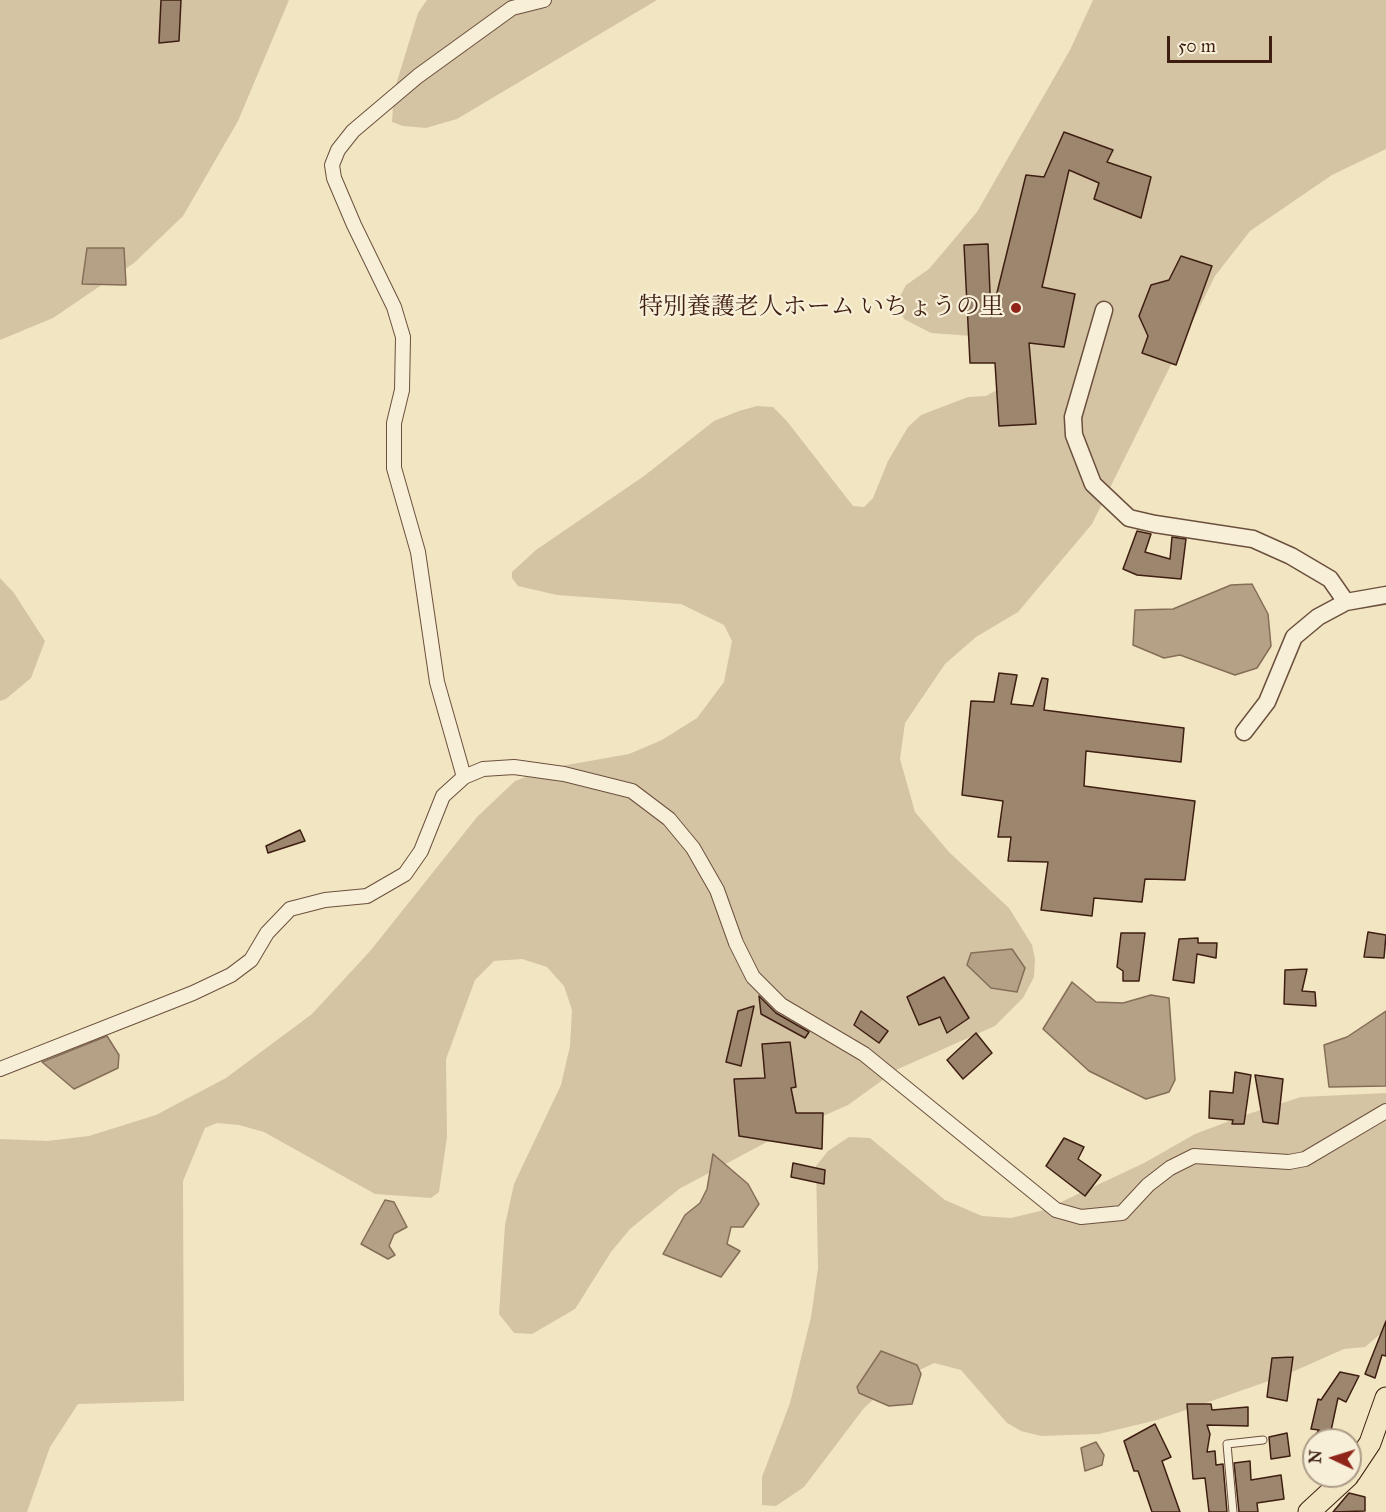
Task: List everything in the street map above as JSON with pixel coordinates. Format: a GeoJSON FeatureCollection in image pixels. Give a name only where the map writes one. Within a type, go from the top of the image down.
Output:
{"type":"FeatureCollection","features":[{"type":"Feature","properties":{"kind":"main road"},"geometry":{"type":"LineString","coordinates":[[1362,1455],[1370,1443],[1386,1398]]}},
{"type":"Feature","properties":{"kind":"main road"},"geometry":{"type":"LineString","coordinates":[[1309,1512],[1334,1488]]}},
{"type":"Feature","properties":{"kind":"street"},"geometry":{"type":"LineString","coordinates":[[464,777],[436,682],[418,552],[393,468],[394,423],[402,390],[403,338],[394,307],[379,270],[354,225],[334,178],[332,165],[338,150],[353,131],[418,76],[512,8],[544,0]]}},
{"type":"Feature","properties":{"kind":"street"},"geometry":{"type":"LineString","coordinates":[[1104,310],[1073,417],[1074,435],[1093,484],[1129,518],[1253,539],[1291,556],[1330,579],[1346,602]]}},
{"type":"Feature","properties":{"kind":"street"},"geometry":{"type":"LineString","coordinates":[[1244,732],[1267,702],[1294,637],[1318,617],[1346,602],[1386,595]]}},
{"type":"Feature","properties":{"kind":"street"},"geometry":{"type":"LineString","coordinates":[[0,1069],[193,993],[231,975],[251,960],[267,933],[290,909],[325,900],[367,896],[405,874],[420,851],[443,796],[464,777],[483,769],[514,767],[564,774],[632,791],[669,819],[693,848],[717,890],[736,943],[753,977],[781,1005],[864,1054],[1056,1210],[1081,1217],[1122,1213],[1148,1185],[1170,1168],[1194,1156],[1289,1162],[1305,1159],[1386,1111]]}},
{"type":"Feature","properties":{"kind":"lane"},"geometry":{"type":"LineString","coordinates":[[1233,1512],[1227,1444],[1263,1440]]}},
{"type":"Feature","properties":{"kind":"shaded area"},"geometry":{"type":"Polygon","coordinates":[[[0,0],[289,0],[238,121],[183,216],[134,263],[53,318],[0,340],[0,0]]]}},
{"type":"Feature","properties":{"kind":"shaded area"},"geometry":{"type":"Polygon","coordinates":[[[427,0],[657,0],[457,119],[426,128],[403,126],[392,122],[394,91],[418,13],[427,0]]]}},
{"type":"Feature","properties":{"kind":"shaded area"},"geometry":{"type":"Polygon","coordinates":[[[1093,0],[1386,0],[1386,149],[1332,175],[1250,231],[1215,276],[1092,524],[1018,612],[976,637],[945,664],[905,723],[900,759],[915,812],[949,852],[1009,908],[1032,945],[1035,959],[1034,977],[1023,998],[995,1026],[898,1069],[848,1105],[778,1136],[679,1189],[630,1229],[611,1252],[575,1309],[532,1334],[514,1333],[499,1314],[505,1225],[514,1184],[561,1085],[570,1046],[572,1010],[564,986],[547,967],[522,959],[494,961],[475,980],[446,1059],[447,1137],[439,1192],[431,1198],[375,1194],[264,1132],[239,1125],[217,1123],[205,1128],[183,1181],[184,1401],[78,1404],[50,1447],[27,1512],[0,1512],[0,1139],[47,1141],[89,1136],[156,1115],[226,1078],[312,1014],[371,950],[477,817],[515,781],[550,768],[629,754],[662,740],[697,718],[724,682],[732,641],[724,625],[681,604],[557,595],[518,586],[512,578],[512,572],[536,550],[644,476],[714,421],[739,411],[757,406],[773,407],[786,420],[853,506],[864,507],[873,498],[888,461],[908,427],[921,415],[968,397],[986,396],[1004,386],[1011,374],[972,336],[931,333],[904,319],[897,302],[906,285],[929,269],[977,212],[1070,50],[1093,0]]]}},
{"type":"Feature","properties":{"kind":"shaded area"},"geometry":{"type":"Polygon","coordinates":[[[87,248],[124,248],[126,285],[82,284],[87,248]]]}},
{"type":"Feature","properties":{"kind":"shaded area"},"geometry":{"type":"Polygon","coordinates":[[[0,578],[14,593],[45,641],[31,678],[6,699],[0,701],[0,578]]]}},
{"type":"Feature","properties":{"kind":"shaded area"},"geometry":{"type":"Polygon","coordinates":[[[1252,584],[1268,614],[1271,646],[1257,668],[1235,675],[1180,655],[1164,658],[1133,645],[1135,610],[1173,609],[1231,585],[1252,584]]]}},
{"type":"Feature","properties":{"kind":"shaded area"},"geometry":{"type":"Polygon","coordinates":[[[1012,949],[1025,968],[1017,992],[991,988],[967,965],[971,953],[1012,949]]]}},
{"type":"Feature","properties":{"kind":"shaded area"},"geometry":{"type":"Polygon","coordinates":[[[1072,982],[1096,1002],[1123,1003],[1151,995],[1169,998],[1175,1080],[1169,1092],[1146,1099],[1089,1071],[1043,1029],[1072,982]]]}},
{"type":"Feature","properties":{"kind":"shaded area"},"geometry":{"type":"Polygon","coordinates":[[[1386,1011],[1386,1086],[1329,1087],[1324,1045],[1347,1037],[1386,1011]]]}},
{"type":"Feature","properties":{"kind":"shaded area"},"geometry":{"type":"Polygon","coordinates":[[[107,1036],[119,1055],[118,1068],[74,1089],[42,1062],[107,1036]]]}},
{"type":"Feature","properties":{"kind":"shaded area"},"geometry":{"type":"Polygon","coordinates":[[[1386,1093],[1386,1329],[1365,1347],[1344,1349],[1283,1376],[1157,1420],[1099,1434],[1041,1436],[1021,1431],[1007,1423],[961,1370],[934,1363],[891,1384],[864,1408],[804,1487],[776,1506],[762,1505],[762,1477],[790,1403],[811,1317],[818,1268],[816,1166],[828,1151],[849,1137],[870,1138],[945,1200],[982,1216],[1011,1218],[1044,1210],[1144,1163],[1195,1134],[1248,1114],[1301,1097],[1386,1093]]]}},
{"type":"Feature","properties":{"kind":"shaded area"},"geometry":{"type":"Polygon","coordinates":[[[713,1154],[748,1184],[759,1204],[743,1227],[731,1227],[727,1244],[740,1251],[721,1277],[663,1254],[685,1215],[700,1203],[707,1189],[713,1154]]]}},
{"type":"Feature","properties":{"kind":"shaded area"},"geometry":{"type":"Polygon","coordinates":[[[385,1200],[394,1202],[407,1227],[394,1234],[389,1246],[395,1255],[388,1259],[361,1244],[385,1200]]]}},
{"type":"Feature","properties":{"kind":"shaded area"},"geometry":{"type":"Polygon","coordinates":[[[881,1351],[917,1365],[921,1374],[912,1404],[889,1406],[859,1393],[857,1387],[881,1351]]]}},
{"type":"Feature","properties":{"kind":"shaded area"},"geometry":{"type":"Polygon","coordinates":[[[1096,1442],[1104,1455],[1102,1465],[1085,1471],[1081,1448],[1096,1442]]]}},
{"type":"Feature","properties":{"kind":"building"},"geometry":{"type":"Polygon","coordinates":[[[161,0],[181,0],[179,41],[159,43],[161,0]]]}},
{"type":"Feature","properties":{"kind":"building","name":"特別養護老人ホーム いちょうの里"},"geometry":{"type":"Polygon","coordinates":[[[1064,132],[1113,150],[1107,162],[1151,177],[1141,218],[1094,199],[1099,183],[1069,170],[1042,287],[1075,294],[1064,347],[1029,343],[1036,424],[999,426],[995,363],[970,363],[964,245],[988,244],[991,317],[1026,175],[1044,177],[1064,132]]]}},
{"type":"Feature","properties":{"kind":"building"},"geometry":{"type":"Polygon","coordinates":[[[1181,256],[1212,266],[1176,365],[1142,353],[1148,336],[1139,316],[1151,285],[1169,280],[1181,256]]]}},
{"type":"Feature","properties":{"kind":"building"},"geometry":{"type":"Polygon","coordinates":[[[1137,531],[1151,534],[1145,552],[1170,559],[1172,537],[1186,539],[1181,579],[1137,575],[1123,569],[1137,531]]]}},
{"type":"Feature","properties":{"kind":"building"},"geometry":{"type":"Polygon","coordinates":[[[999,673],[1017,675],[1011,704],[1033,706],[1042,678],[1048,679],[1044,710],[1184,728],[1181,762],[1086,751],[1084,786],[1195,801],[1185,880],[1145,879],[1142,902],[1094,898],[1092,916],[1041,910],[1048,862],[1008,861],[1011,837],[998,837],[1003,801],[962,795],[971,701],[994,702],[999,673]]]}},
{"type":"Feature","properties":{"kind":"building"},"geometry":{"type":"Polygon","coordinates":[[[300,830],[305,841],[268,853],[266,846],[300,830]]]}},
{"type":"Feature","properties":{"kind":"building"},"geometry":{"type":"Polygon","coordinates":[[[1368,932],[1386,935],[1384,958],[1364,957],[1368,932]]]}},
{"type":"Feature","properties":{"kind":"building"},"geometry":{"type":"Polygon","coordinates":[[[1121,933],[1145,933],[1139,981],[1123,981],[1123,971],[1117,967],[1121,933]]]}},
{"type":"Feature","properties":{"kind":"building"},"geometry":{"type":"Polygon","coordinates":[[[1198,938],[1198,943],[1217,943],[1216,958],[1197,954],[1194,983],[1173,980],[1179,939],[1198,938]]]}},
{"type":"Feature","properties":{"kind":"building"},"geometry":{"type":"Polygon","coordinates":[[[1307,969],[1302,991],[1315,992],[1316,1006],[1284,1004],[1285,970],[1307,969]]]}},
{"type":"Feature","properties":{"kind":"building"},"geometry":{"type":"Polygon","coordinates":[[[944,977],[969,1018],[947,1033],[940,1017],[919,1025],[907,997],[944,977]]]}},
{"type":"Feature","properties":{"kind":"building"},"geometry":{"type":"Polygon","coordinates":[[[759,996],[776,1013],[809,1032],[805,1038],[761,1014],[759,996]]]}},
{"type":"Feature","properties":{"kind":"building"},"geometry":{"type":"Polygon","coordinates":[[[754,1006],[741,1066],[726,1062],[738,1011],[754,1006]]]}},
{"type":"Feature","properties":{"kind":"building"},"geometry":{"type":"Polygon","coordinates":[[[861,1011],[888,1031],[879,1043],[854,1025],[861,1011]]]}},
{"type":"Feature","properties":{"kind":"building"},"geometry":{"type":"Polygon","coordinates":[[[976,1033],[992,1053],[963,1079],[947,1060],[976,1033]]]}},
{"type":"Feature","properties":{"kind":"building"},"geometry":{"type":"Polygon","coordinates":[[[790,1042],[796,1087],[791,1088],[796,1113],[823,1113],[822,1149],[739,1136],[734,1079],[765,1078],[762,1044],[790,1042]]]}},
{"type":"Feature","properties":{"kind":"building"},"geometry":{"type":"Polygon","coordinates":[[[1235,1072],[1251,1075],[1244,1124],[1232,1124],[1233,1120],[1209,1118],[1210,1091],[1233,1093],[1235,1072]]]}},
{"type":"Feature","properties":{"kind":"building"},"geometry":{"type":"Polygon","coordinates":[[[1255,1075],[1283,1079],[1278,1124],[1263,1122],[1255,1075]]]}},
{"type":"Feature","properties":{"kind":"building"},"geometry":{"type":"Polygon","coordinates":[[[1064,1138],[1084,1147],[1078,1159],[1101,1175],[1085,1196],[1046,1166],[1064,1138]]]}},
{"type":"Feature","properties":{"kind":"building"},"geometry":{"type":"Polygon","coordinates":[[[793,1163],[825,1170],[824,1184],[791,1177],[793,1163]]]}},
{"type":"Feature","properties":{"kind":"building"},"geometry":{"type":"Polygon","coordinates":[[[1386,1321],[1386,1356],[1382,1355],[1375,1378],[1365,1374],[1386,1321]]]}},
{"type":"Feature","properties":{"kind":"building"},"geometry":{"type":"Polygon","coordinates":[[[1293,1357],[1287,1401],[1267,1397],[1272,1358],[1293,1357]]]}},
{"type":"Feature","properties":{"kind":"building"},"geometry":{"type":"Polygon","coordinates":[[[1340,1372],[1359,1376],[1346,1402],[1338,1398],[1332,1428],[1311,1428],[1318,1399],[1321,1400],[1340,1372]]]}},
{"type":"Feature","properties":{"kind":"building"},"geometry":{"type":"Polygon","coordinates":[[[1187,1404],[1211,1404],[1212,1410],[1248,1407],[1248,1426],[1207,1425],[1210,1434],[1207,1452],[1215,1451],[1216,1465],[1223,1464],[1227,1512],[1209,1512],[1205,1478],[1193,1479],[1187,1404]]]}},
{"type":"Feature","properties":{"kind":"building"},"geometry":{"type":"Polygon","coordinates":[[[1155,1424],[1171,1457],[1162,1461],[1180,1512],[1152,1512],[1138,1471],[1134,1471],[1124,1441],[1155,1424]]]}},
{"type":"Feature","properties":{"kind":"building"},"geometry":{"type":"Polygon","coordinates":[[[1287,1433],[1290,1456],[1271,1459],[1269,1437],[1287,1433]]]}},
{"type":"Feature","properties":{"kind":"building"},"geometry":{"type":"Polygon","coordinates":[[[1250,1461],[1251,1480],[1281,1475],[1284,1499],[1257,1503],[1258,1512],[1239,1512],[1234,1463],[1250,1461]]]}},
{"type":"Feature","properties":{"kind":"building"},"geometry":{"type":"Polygon","coordinates":[[[1349,1493],[1365,1497],[1365,1511],[1333,1512],[1349,1493]]]}},
{"type":"Feature","properties":{"kind":"place","name":"特別養護老人ホーム いちょうの里"},"geometry":{"type":"Point","coordinates":[1016,308]}}]}
